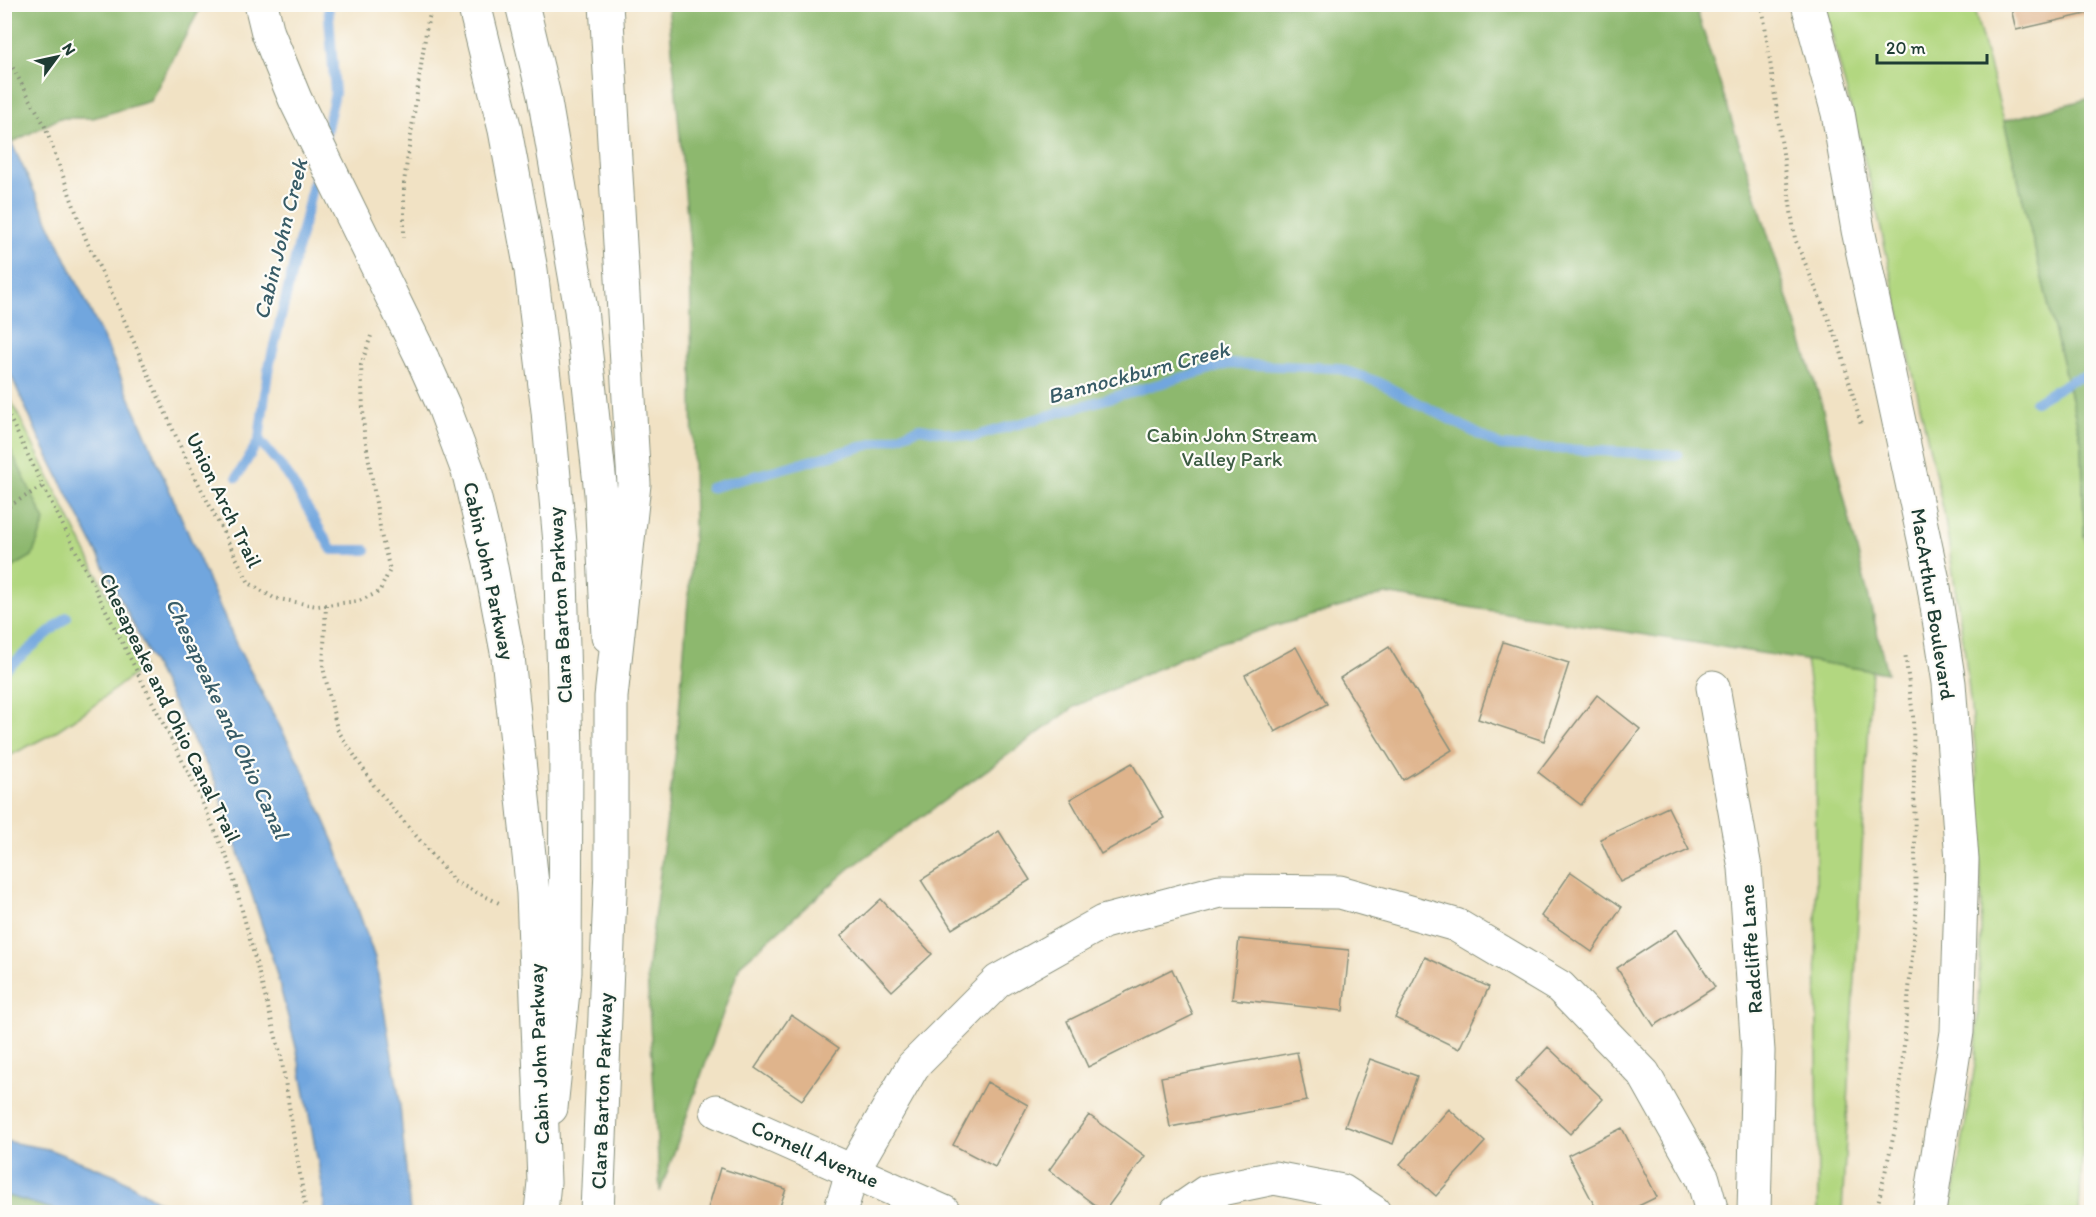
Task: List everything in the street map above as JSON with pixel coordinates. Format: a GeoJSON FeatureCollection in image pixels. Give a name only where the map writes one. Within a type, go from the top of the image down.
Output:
{"type":"FeatureCollection","features":[{"type":"Feature","properties":{"kind":"main road","name":"Cabin John Parkway"},"geometry":{"type":"LineString","coordinates":[[261,4],[268,33],[295,99],[444,407],[469,474],[490,562],[508,657],[533,893],[543,1197]]}},
{"type":"Feature","properties":{"kind":"main road","name":"Clara Barton Parkway"},"geometry":{"type":"LineString","coordinates":[[522,4],[544,96],[581,310],[602,493],[611,697],[611,869],[597,1212]]}},
{"type":"Feature","properties":{"kind":"main road"},"geometry":{"type":"LineString","coordinates":[[606,4],[634,484],[611,697]]}},
{"type":"Feature","properties":{"kind":"main road","name":"MacArthur Boulevard"},"geometry":{"type":"LineString","coordinates":[[1808,4],[1839,112],[1858,230],[1933,581],[1949,683],[1962,861],[1957,1032],[1929,1212]]}},
{"type":"Feature","properties":{"kind":"main road","name":"Clara Barton Parkway"},"geometry":{"type":"LineString","coordinates":[[476,12],[505,130],[531,270],[548,411],[560,543],[566,751],[565,972],[543,1197]]}},
{"type":"Feature","properties":{"kind":"main road","name":"Radcliffe Lane"},"geometry":{"type":"LineString","coordinates":[[1713,687],[1745,868],[1758,1051],[1754,1212]]}},
{"type":"Feature","properties":{"kind":"main road"},"geometry":{"type":"LineString","coordinates":[[840,1212],[853,1170],[913,1066],[998,981],[1103,922],[1220,891],[1340,892],[1456,926],[1560,987],[1644,1074],[1703,1179],[1712,1212]]}},
{"type":"Feature","properties":{"kind":"main road","name":"Cornell Avenue"},"geometry":{"type":"LineString","coordinates":[[717,1111],[944,1212]]}},
{"type":"Feature","properties":{"kind":"main road"},"geometry":{"type":"LineString","coordinates":[[1177,1212],[1206,1192],[1274,1178],[1342,1191],[1374,1212]]}},
{"type":"Feature","properties":{"kind":"path"},"geometry":{"type":"LineString","coordinates":[[401,246],[405,236],[404,182],[427,25],[433,4]]}},
{"type":"Feature","properties":{"kind":"path"},"geometry":{"type":"LineString","coordinates":[[1762,4],[1795,239],[1839,344],[1862,432]]}},
{"type":"Feature","properties":{"kind":"path","name":"Union Arch Trail"},"geometry":{"type":"LineString","coordinates":[[4,52],[44,124],[87,242],[187,461],[249,583],[274,598],[317,606],[359,601],[379,592],[390,570],[382,539],[364,431],[362,365],[372,334]]}},
{"type":"Feature","properties":{"kind":"path","name":"Chesapeake and Ohio Canal Trail"},"geometry":{"type":"LineString","coordinates":[[4,406],[198,792],[230,865],[281,1056],[306,1212]]}},
{"type":"Feature","properties":{"kind":"path"},"geometry":{"type":"LineString","coordinates":[[4,509],[43,486]]}},
{"type":"Feature","properties":{"kind":"path"},"geometry":{"type":"LineString","coordinates":[[326,605],[323,667],[337,729],[375,787],[455,882],[502,904],[533,893]]}},
{"type":"Feature","properties":{"kind":"path"},"geometry":{"type":"LineString","coordinates":[[1876,1212],[1897,1121],[1916,913],[1912,716],[1905,646]]}},
{"type":"Feature","properties":{"kind":"green space"},"geometry":{"type":"Polygon","coordinates":[[[5,4],[201,5],[150,101],[93,118],[60,118],[11,143],[5,129],[5,4]]]}},
{"type":"Feature","properties":{"kind":"green space","name":"Cabin John Stream Valley Park"},"geometry":{"type":"Polygon","coordinates":[[[668,5],[1695,5],[1821,402],[1887,673],[1385,594],[1204,647],[1076,706],[849,869],[740,965],[660,1192],[647,974],[676,749],[694,527],[690,248],[668,5]]]}},
{"type":"Feature","properties":{"kind":"green space"},"geometry":{"type":"Polygon","coordinates":[[[1824,5],[1973,5],[2004,121],[2082,444],[2084,536],[2092,563],[2092,983],[2079,1212],[1951,1212],[1976,1059],[1982,903],[1976,756],[1965,653],[1944,513],[1872,189],[1824,5]]]}},
{"type":"Feature","properties":{"kind":"green space"},"geometry":{"type":"Polygon","coordinates":[[[2091,98],[2092,533],[2084,536],[2082,444],[2004,121],[2091,98]]]}},
{"type":"Feature","properties":{"kind":"green space"},"geometry":{"type":"Polygon","coordinates":[[[4,386],[143,667],[88,710],[50,735],[5,758],[4,386]]]}},
{"type":"Feature","properties":{"kind":"green space"},"geometry":{"type":"Polygon","coordinates":[[[5,438],[45,521],[32,556],[5,572],[5,438]]]}},
{"type":"Feature","properties":{"kind":"green space"},"geometry":{"type":"Polygon","coordinates":[[[1875,615],[1842,1212],[1818,1212],[1815,722],[1800,619],[1875,615]]]}},
{"type":"Feature","properties":{"kind":"green space"},"geometry":{"type":"Polygon","coordinates":[[[4,1195],[63,1212],[5,1212],[4,1195]]]}},
{"type":"Feature","properties":{"kind":"water","name":"Chesapeake and Ohio Canal"},"geometry":{"type":"Polygon","coordinates":[[[5,129],[112,357],[236,644],[302,768],[335,844],[375,958],[399,1096],[410,1212],[325,1212],[322,1184],[297,1051],[271,953],[215,781],[41,442],[5,362],[5,129]]]}},
{"type":"Feature","properties":{"kind":"water"},"geometry":{"type":"Polygon","coordinates":[[[4,1141],[48,1149],[115,1175],[176,1212],[63,1212],[5,1195],[4,1141]]]}},
{"type":"Feature","properties":{"kind":"building"},"geometry":{"type":"Polygon","coordinates":[[[2010,4],[2088,4],[2090,13],[2016,30],[2010,4]]]}},
{"type":"Feature","properties":{"kind":"building"},"geometry":{"type":"Polygon","coordinates":[[[1503,642],[1569,663],[1544,741],[1478,719],[1503,642]]]}},
{"type":"Feature","properties":{"kind":"building"},"geometry":{"type":"Polygon","coordinates":[[[1296,647],[1327,704],[1275,732],[1245,675],[1296,647]]]}},
{"type":"Feature","properties":{"kind":"building"},"geometry":{"type":"Polygon","coordinates":[[[1389,647],[1452,750],[1403,780],[1340,678],[1389,647]]]}},
{"type":"Feature","properties":{"kind":"building"},"geometry":{"type":"Polygon","coordinates":[[[1597,695],[1640,729],[1581,805],[1538,772],[1597,695]]]}},
{"type":"Feature","properties":{"kind":"building"},"geometry":{"type":"Polygon","coordinates":[[[1132,763],[1164,818],[1101,854],[1070,799],[1132,763]]]}},
{"type":"Feature","properties":{"kind":"building"},"geometry":{"type":"Polygon","coordinates":[[[1668,807],[1689,850],[1620,882],[1600,839],[1668,807]]]}},
{"type":"Feature","properties":{"kind":"building"},"geometry":{"type":"Polygon","coordinates":[[[999,831],[1030,880],[952,929],[921,880],[999,831]]]}},
{"type":"Feature","properties":{"kind":"building"},"geometry":{"type":"Polygon","coordinates":[[[1571,872],[1622,907],[1592,952],[1541,916],[1571,872]]]}},
{"type":"Feature","properties":{"kind":"building"},"geometry":{"type":"Polygon","coordinates":[[[881,899],[932,954],[892,991],[841,936],[881,899]]]}},
{"type":"Feature","properties":{"kind":"building"},"geometry":{"type":"Polygon","coordinates":[[[1677,929],[1715,987],[1654,1026],[1617,968],[1677,929]]]}},
{"type":"Feature","properties":{"kind":"building"},"geometry":{"type":"Polygon","coordinates":[[[1239,939],[1349,950],[1343,1011],[1232,999],[1239,939]]]}},
{"type":"Feature","properties":{"kind":"building"},"geometry":{"type":"Polygon","coordinates":[[[1425,957],[1489,987],[1459,1049],[1395,1018],[1425,957]]]}},
{"type":"Feature","properties":{"kind":"building"},"geometry":{"type":"Polygon","coordinates":[[[1172,969],[1193,1015],[1088,1067],[1067,1021],[1172,969]]]}},
{"type":"Feature","properties":{"kind":"building"},"geometry":{"type":"Polygon","coordinates":[[[791,1015],[839,1048],[802,1100],[755,1068],[791,1015]]]}},
{"type":"Feature","properties":{"kind":"building"},"geometry":{"type":"Polygon","coordinates":[[[1548,1047],[1603,1099],[1570,1134],[1515,1082],[1548,1047]]]}},
{"type":"Feature","properties":{"kind":"building"},"geometry":{"type":"Polygon","coordinates":[[[1297,1052],[1307,1101],[1170,1127],[1161,1077],[1297,1052]]]}},
{"type":"Feature","properties":{"kind":"building"},"geometry":{"type":"Polygon","coordinates":[[[1370,1059],[1417,1076],[1393,1144],[1345,1126],[1370,1059]]]}},
{"type":"Feature","properties":{"kind":"building"},"geometry":{"type":"Polygon","coordinates":[[[987,1082],[1028,1105],[995,1167],[953,1145],[987,1082]]]}},
{"type":"Feature","properties":{"kind":"building"},"geometry":{"type":"Polygon","coordinates":[[[1449,1109],[1485,1142],[1436,1196],[1400,1164],[1449,1109]]]}},
{"type":"Feature","properties":{"kind":"building"},"geometry":{"type":"Polygon","coordinates":[[[1089,1115],[1145,1156],[1104,1212],[1049,1170],[1089,1115]]]}},
{"type":"Feature","properties":{"kind":"building"},"geometry":{"type":"Polygon","coordinates":[[[1622,1128],[1657,1197],[1626,1212],[1598,1212],[1568,1155],[1622,1128]]]}},
{"type":"Feature","properties":{"kind":"building"},"geometry":{"type":"Polygon","coordinates":[[[720,1168],[786,1189],[778,1212],[707,1212],[720,1168]]]}},
{"type":"Feature","properties":{"kind":"waterway","name":"Cabin John Creek"},"geometry":{"type":"LineString","coordinates":[[324,141],[335,93],[328,4]]}},
{"type":"Feature","properties":{"kind":"waterway","name":"Cabin John Creek"},"geometry":{"type":"LineString","coordinates":[[237,477],[259,440],[268,371],[318,164]]}},
{"type":"Feature","properties":{"kind":"waterway","name":"Bannockburn Creek"},"geometry":{"type":"LineString","coordinates":[[710,488],[894,438],[920,428],[973,437],[1229,364],[1337,368],[1378,382],[1501,446],[1678,455]]}},
{"type":"Feature","properties":{"kind":"waterway","name":"Bannockburn Creek"},"geometry":{"type":"LineString","coordinates":[[2035,402],[2072,380],[2092,374]]}},
{"type":"Feature","properties":{"kind":"waterway","name":"Bannockburn Creek"},"geometry":{"type":"LineString","coordinates":[[259,440],[287,474],[332,550],[366,550]]}},
{"type":"Feature","properties":{"kind":"waterway","name":"Cabin John Creek"},"geometry":{"type":"LineString","coordinates":[[4,671],[67,617]]}}]}
